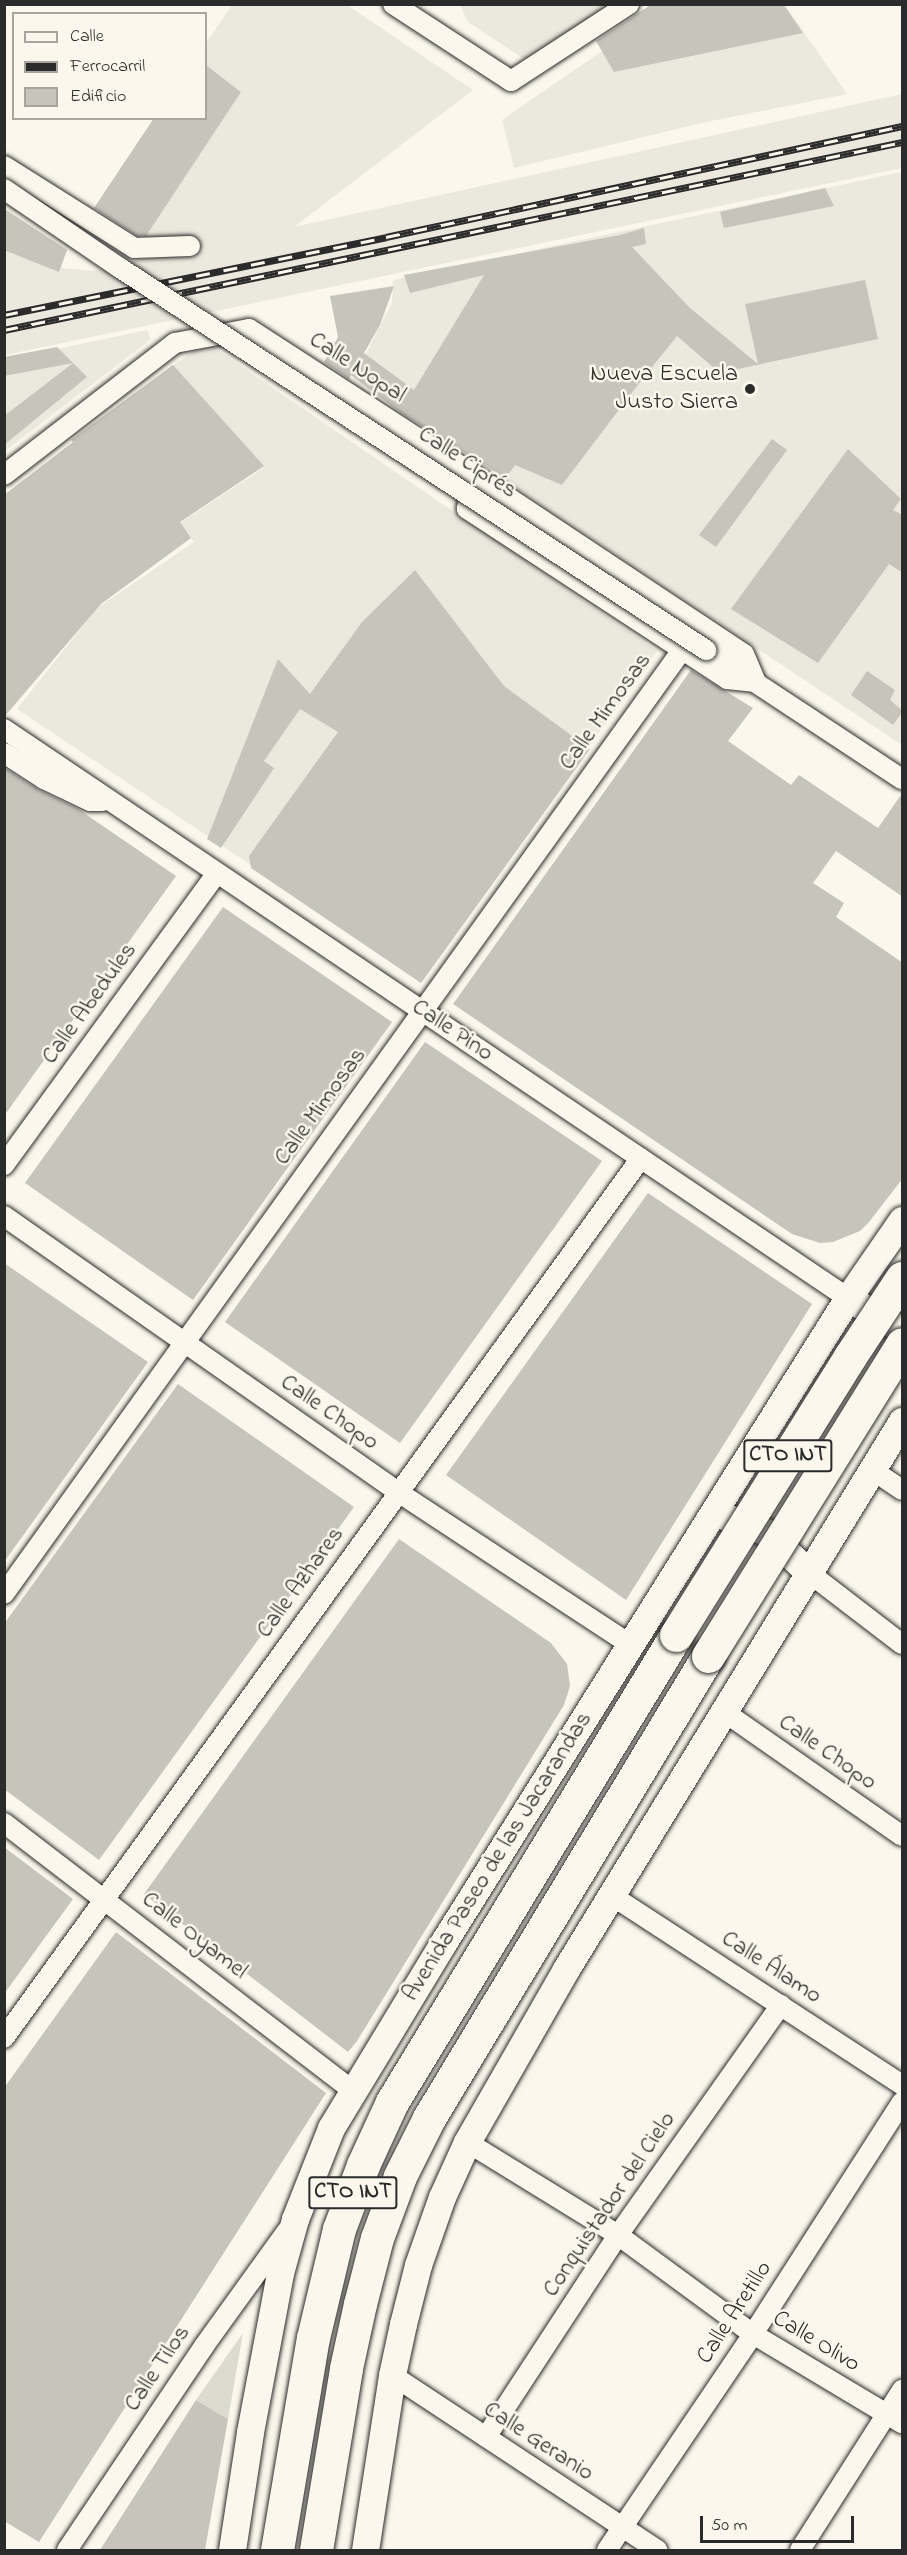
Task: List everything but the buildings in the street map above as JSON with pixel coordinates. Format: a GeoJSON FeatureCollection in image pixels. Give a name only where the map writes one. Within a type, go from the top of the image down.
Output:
{"type":"FeatureCollection","features":[{"type":"Feature","properties":{"kind":"highway","name":"CTO INT"},"geometry":{"type":"LineString","coordinates":[[277,2550],[314,2338],[339,2229],[363,2165],[392,2102],[676,1635],[849,1358],[903,1278]]}},
{"type":"Feature","properties":{"kind":"highway","name":"CTO INT"},"geometry":{"type":"LineString","coordinates":[[316,2550],[346,2368],[360,2304],[377,2238],[400,2176],[429,2118],[708,1656],[903,1344]]}},
{"type":"Feature","properties":{"kind":"highway"},"geometry":{"type":"LineString","coordinates":[[326,2493],[340,2550]]}},
{"type":"Feature","properties":{"kind":"highway"},"geometry":{"type":"LineString","coordinates":[[266,2550],[286,2498]]}},
{"type":"Feature","properties":{"kind":"main road","name":"Avenida Paseo de las Jacarandas"},"geometry":{"type":"LineString","coordinates":[[232,2550],[252,2420],[280,2272],[295,2219],[331,2128],[352,2090],[848,1298],[903,1221]]}},
{"type":"Feature","properties":{"kind":"main road","name":"Calle Pino"},"geometry":{"type":"LineString","coordinates":[[848,1298],[903,1330]]}},
{"type":"Feature","properties":{"kind":"main road","name":"CTO INT"},"geometry":{"type":"LineString","coordinates":[[365,2550],[392,2375],[418,2265],[442,2197],[467,2142],[611,1895],[871,1469],[903,1421]]}},
{"type":"Feature","properties":{"kind":"main road"},"geometry":{"type":"LineString","coordinates":[[708,1522],[725,1517],[766,1532],[808,1572]]}},
{"type":"Feature","properties":{"kind":"street"},"geometry":{"type":"LineString","coordinates":[[393,4],[511,81],[629,4]]}},
{"type":"Feature","properties":{"kind":"street"},"geometry":{"type":"LineString","coordinates":[[4,166],[134,248],[189,246]]}},
{"type":"Feature","properties":{"kind":"street","name":"Calle Ciprés"},"geometry":{"type":"LineString","coordinates":[[4,189],[120,268],[903,779]]}},
{"type":"Feature","properties":{"kind":"street","name":"Calle Nopal"},"geometry":{"type":"LineString","coordinates":[[4,475],[175,343],[249,329],[744,654],[756,682]]}},
{"type":"Feature","properties":{"kind":"street"},"geometry":{"type":"LineString","coordinates":[[473,474],[466,509],[727,679],[756,682]]}},
{"type":"Feature","properties":{"kind":"street","name":"Calle Mimosas"},"geometry":{"type":"LineString","coordinates":[[4,1594],[682,650]]}},
{"type":"Feature","properties":{"kind":"street"},"geometry":{"type":"LineString","coordinates":[[4,715],[104,784],[109,802],[90,801],[44,779],[4,753]]}},
{"type":"Feature","properties":{"kind":"street","name":"Calle Pino"},"geometry":{"type":"LineString","coordinates":[[4,729],[109,802],[848,1298]]}},
{"type":"Feature","properties":{"kind":"street","name":"Calle Abedules"},"geometry":{"type":"LineString","coordinates":[[4,1165],[217,873]]}},
{"type":"Feature","properties":{"kind":"street","name":"Calle Azhares"},"geometry":{"type":"LineString","coordinates":[[4,2038],[641,1158]]}},
{"type":"Feature","properties":{"kind":"street","name":"Calle Chopo"},"geometry":{"type":"LineString","coordinates":[[4,1216],[398,1492],[631,1645]]}},
{"type":"Feature","properties":{"kind":"street"},"geometry":{"type":"LineString","coordinates":[[871,1469],[903,1490]]}},
{"type":"Feature","properties":{"kind":"street"},"geometry":{"type":"LineString","coordinates":[[808,1572],[903,1644]]}},
{"type":"Feature","properties":{"kind":"street","name":"Calle Chopo"},"geometry":{"type":"LineString","coordinates":[[723,1711],[903,1836]]}},
{"type":"Feature","properties":{"kind":"street","name":"Calle Oyamel"},"geometry":{"type":"LineString","coordinates":[[4,1823],[352,2090]]}},
{"type":"Feature","properties":{"kind":"street","name":"Calle Álamo"},"geometry":{"type":"LineString","coordinates":[[611,1895],[903,2085]]}},
{"type":"Feature","properties":{"kind":"street","name":"Conquistador del Cielo"},"geometry":{"type":"LineString","coordinates":[[486,2437],[618,2235],[781,2005]]}},
{"type":"Feature","properties":{"kind":"street","name":"Calle Aretillo"},"geometry":{"type":"LineString","coordinates":[[607,2550],[753,2334],[903,2102]]}},
{"type":"Feature","properties":{"kind":"street","name":"Calle Olivo"},"geometry":{"type":"LineString","coordinates":[[467,2142],[618,2235],[753,2334],[895,2418]]}},
{"type":"Feature","properties":{"kind":"street","name":"Calle Tilos"},"geometry":{"type":"LineString","coordinates":[[68,2550],[204,2346],[295,2219]]}},
{"type":"Feature","properties":{"kind":"street","name":"Calle Geranio"},"geometry":{"type":"LineString","coordinates":[[392,2375],[657,2550]]}},
{"type":"Feature","properties":{"kind":"street"},"geometry":{"type":"LineString","coordinates":[[800,2550],[895,2418],[903,2390]]}},
{"type":"Feature","properties":{"kind":"shaded area"},"geometry":{"type":"Polygon","coordinates":[[[232,5],[347,5],[473,90],[294,227],[902,94],[902,168],[5,355],[4,208],[67,249],[61,268],[92,271],[167,254],[144,238],[241,92],[207,66],[207,42],[232,5]]]}},
{"type":"Feature","properties":{"kind":"shaded area"},"geometry":{"type":"Polygon","coordinates":[[[460,5],[631,5],[536,67],[468,22],[460,5]]]}},
{"type":"Feature","properties":{"kind":"shaded area"},"geometry":{"type":"Polygon","coordinates":[[[669,5],[785,5],[847,94],[706,122],[514,168],[502,120],[669,5]]]}},
{"type":"Feature","properties":{"kind":"shaded area","name":"Nueva Escuela Justo Sierra"},"geometry":{"type":"Polygon","coordinates":[[[902,172],[902,745],[353,379],[392,303],[393,280],[902,172]]]}},
{"type":"Feature","properties":{"kind":"shaded area"},"geometry":{"type":"Polygon","coordinates":[[[147,330],[151,339],[5,451],[5,360],[147,330]]]}},
{"type":"Feature","properties":{"kind":"shaded area"},"geometry":{"type":"Polygon","coordinates":[[[206,342],[657,651],[423,980],[17,709],[97,608],[194,542],[180,523],[263,468],[173,366],[206,342]]]}},
{"type":"Feature","properties":{"kind":"shaded area"},"geometry":{"type":"Polygon","coordinates":[[[243,2333],[228,2419],[196,2400],[243,2333]]]}},
{"type":"Feature","properties":{"kind":"railway"},"geometry":{"type":"LineString","coordinates":[[4,315],[386,237],[902,126]]}},
{"type":"Feature","properties":{"kind":"railway"},"geometry":{"type":"LineString","coordinates":[[4,330],[902,142]]}},
{"type":"Feature","properties":{"kind":"place","name":"Nueva Escuela Justo Sierra"},"geometry":{"type":"Point","coordinates":[750,389]}}]}
